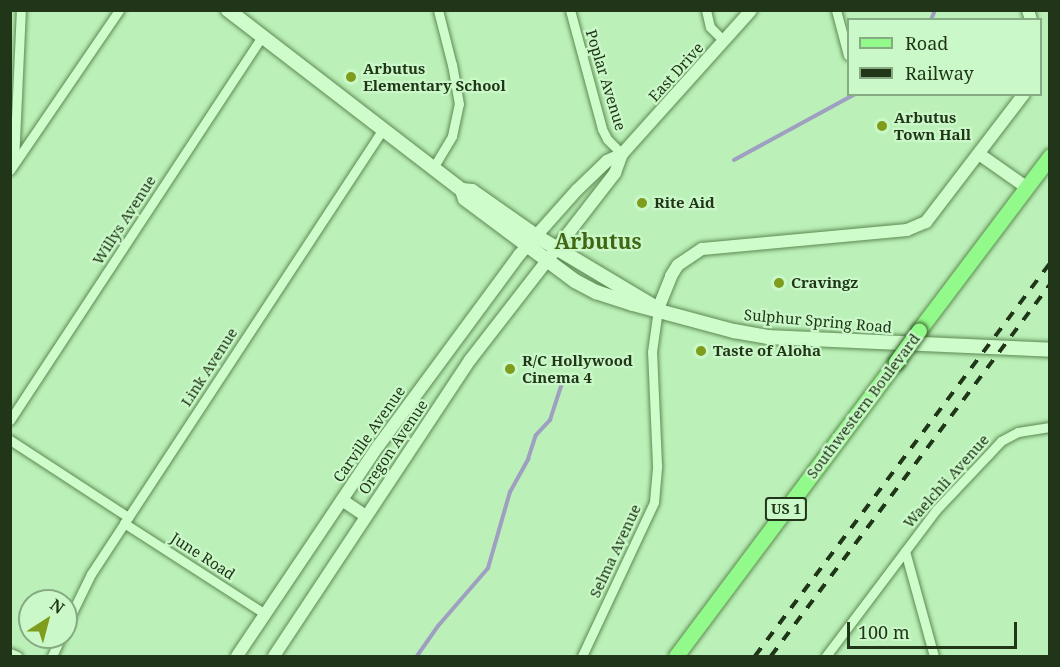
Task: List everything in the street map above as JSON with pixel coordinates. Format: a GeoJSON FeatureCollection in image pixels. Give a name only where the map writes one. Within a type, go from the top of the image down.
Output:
{"type":"FeatureCollection","features":[{"type":"Feature","properties":{"kind":"main road","name":"Sulphur Spring Road"},"geometry":{"type":"LineString","coordinates":[[228,10],[462,190],[465,199],[531,241],[555,248],[658,309]]}},
{"type":"Feature","properties":{"kind":"main road","name":"Southwestern Boulevard"},"geometry":{"type":"LineString","coordinates":[[676,657],[1050,156]]}},
{"type":"Feature","properties":{"kind":"main road","name":"Sulphur Spring Road"},"geometry":{"type":"LineString","coordinates":[[531,241],[545,260],[596,292],[734,331],[768,337],[1050,350]]}},
{"type":"Feature","properties":{"kind":"street"},"geometry":{"type":"LineString","coordinates":[[12,167],[21,10]]}},
{"type":"Feature","properties":{"kind":"street"},"geometry":{"type":"LineString","coordinates":[[12,167],[119,10]]}},
{"type":"Feature","properties":{"kind":"street"},"geometry":{"type":"LineString","coordinates":[[433,168],[452,136],[459,104],[452,64],[438,10]]}},
{"type":"Feature","properties":{"kind":"street","name":"Poplar Avenue"},"geometry":{"type":"LineString","coordinates":[[570,10],[602,129],[607,139],[622,154]]}},
{"type":"Feature","properties":{"kind":"street"},"geometry":{"type":"LineString","coordinates":[[706,10],[710,27],[724,41]]}},
{"type":"Feature","properties":{"kind":"street","name":"East Drive"},"geometry":{"type":"LineString","coordinates":[[545,260],[615,173],[622,154],[751,10]]}},
{"type":"Feature","properties":{"kind":"street"},"geometry":{"type":"LineString","coordinates":[[836,10],[847,48]]}},
{"type":"Feature","properties":{"kind":"street","name":"Willys Avenue"},"geometry":{"type":"LineString","coordinates":[[10,420],[262,36]]}},
{"type":"Feature","properties":{"kind":"street"},"geometry":{"type":"LineString","coordinates":[[658,309],[666,287],[678,265],[702,249],[917,228],[935,213],[1022,96]]}},
{"type":"Feature","properties":{"kind":"street","name":"Link Avenue"},"geometry":{"type":"LineString","coordinates":[[78,601],[91,574],[383,129]]}},
{"type":"Feature","properties":{"kind":"street","name":"East Drive"},"geometry":{"type":"LineString","coordinates":[[531,241],[606,161],[622,154]]}},
{"type":"Feature","properties":{"kind":"street"},"geometry":{"type":"LineString","coordinates":[[979,154],[1026,187]]}},
{"type":"Feature","properties":{"kind":"street","name":"Carville Avenue"},"geometry":{"type":"LineString","coordinates":[[237,657],[342,500],[450,346],[531,241]]}},
{"type":"Feature","properties":{"kind":"street","name":"Oregon Avenue"},"geometry":{"type":"LineString","coordinates":[[274,657],[470,360],[545,260]]}},
{"type":"Feature","properties":{"kind":"street","name":"Selma Avenue"},"geometry":{"type":"LineString","coordinates":[[582,657],[654,502],[657,465],[652,352],[658,309]]}},
{"type":"Feature","properties":{"kind":"street","name":"Waelchli Avenue"},"geometry":{"type":"LineString","coordinates":[[934,657],[905,551],[936,510],[1001,441],[1018,432],[1050,428]]}},
{"type":"Feature","properties":{"kind":"street","name":"June Road"},"geometry":{"type":"LineString","coordinates":[[10,440],[265,614]]}},
{"type":"Feature","properties":{"kind":"street"},"geometry":{"type":"LineString","coordinates":[[342,500],[366,516]]}},
{"type":"Feature","properties":{"kind":"street"},"geometry":{"type":"LineString","coordinates":[[826,657],[905,551]]}},
{"type":"Feature","properties":{"kind":"street"},"geometry":{"type":"LineString","coordinates":[[10,653],[16,657]]}},
{"type":"Feature","properties":{"kind":"waterway"},"geometry":{"type":"LineString","coordinates":[[932,18],[935,10]]}},
{"type":"Feature","properties":{"kind":"waterway"},"geometry":{"type":"LineString","coordinates":[[734,160],[851,96]]}},
{"type":"Feature","properties":{"kind":"waterway"},"geometry":{"type":"LineString","coordinates":[[417,656],[438,626],[488,568],[510,492],[528,459],[536,435],[550,420],[563,380]]}},
{"type":"Feature","properties":{"kind":"railway"},"geometry":{"type":"LineString","coordinates":[[755,656],[1050,263]]}},
{"type":"Feature","properties":{"kind":"railway"},"geometry":{"type":"LineString","coordinates":[[771,656],[1050,284]]}},
{"type":"Feature","properties":{"kind":"place","name":"Arbutus Elementary School"},"geometry":{"type":"Point","coordinates":[351,77]}},
{"type":"Feature","properties":{"kind":"place","name":"Arbutus Town Hall"},"geometry":{"type":"Point","coordinates":[882,126]}},
{"type":"Feature","properties":{"kind":"place","name":"Rite Aid"},"geometry":{"type":"Point","coordinates":[642,203]}},
{"type":"Feature","properties":{"kind":"place","name":"Cravingz"},"geometry":{"type":"Point","coordinates":[779,283]}},
{"type":"Feature","properties":{"kind":"place","name":"Taste of Aloha"},"geometry":{"type":"Point","coordinates":[701,351]}},
{"type":"Feature","properties":{"kind":"place","name":"R/C Hollywood Cinema 4"},"geometry":{"type":"Point","coordinates":[510,369]}},
{"type":"Feature","properties":{"kind":"district","name":"Arbutus"},"geometry":{"type":"Point","coordinates":[598,241]}}]}
